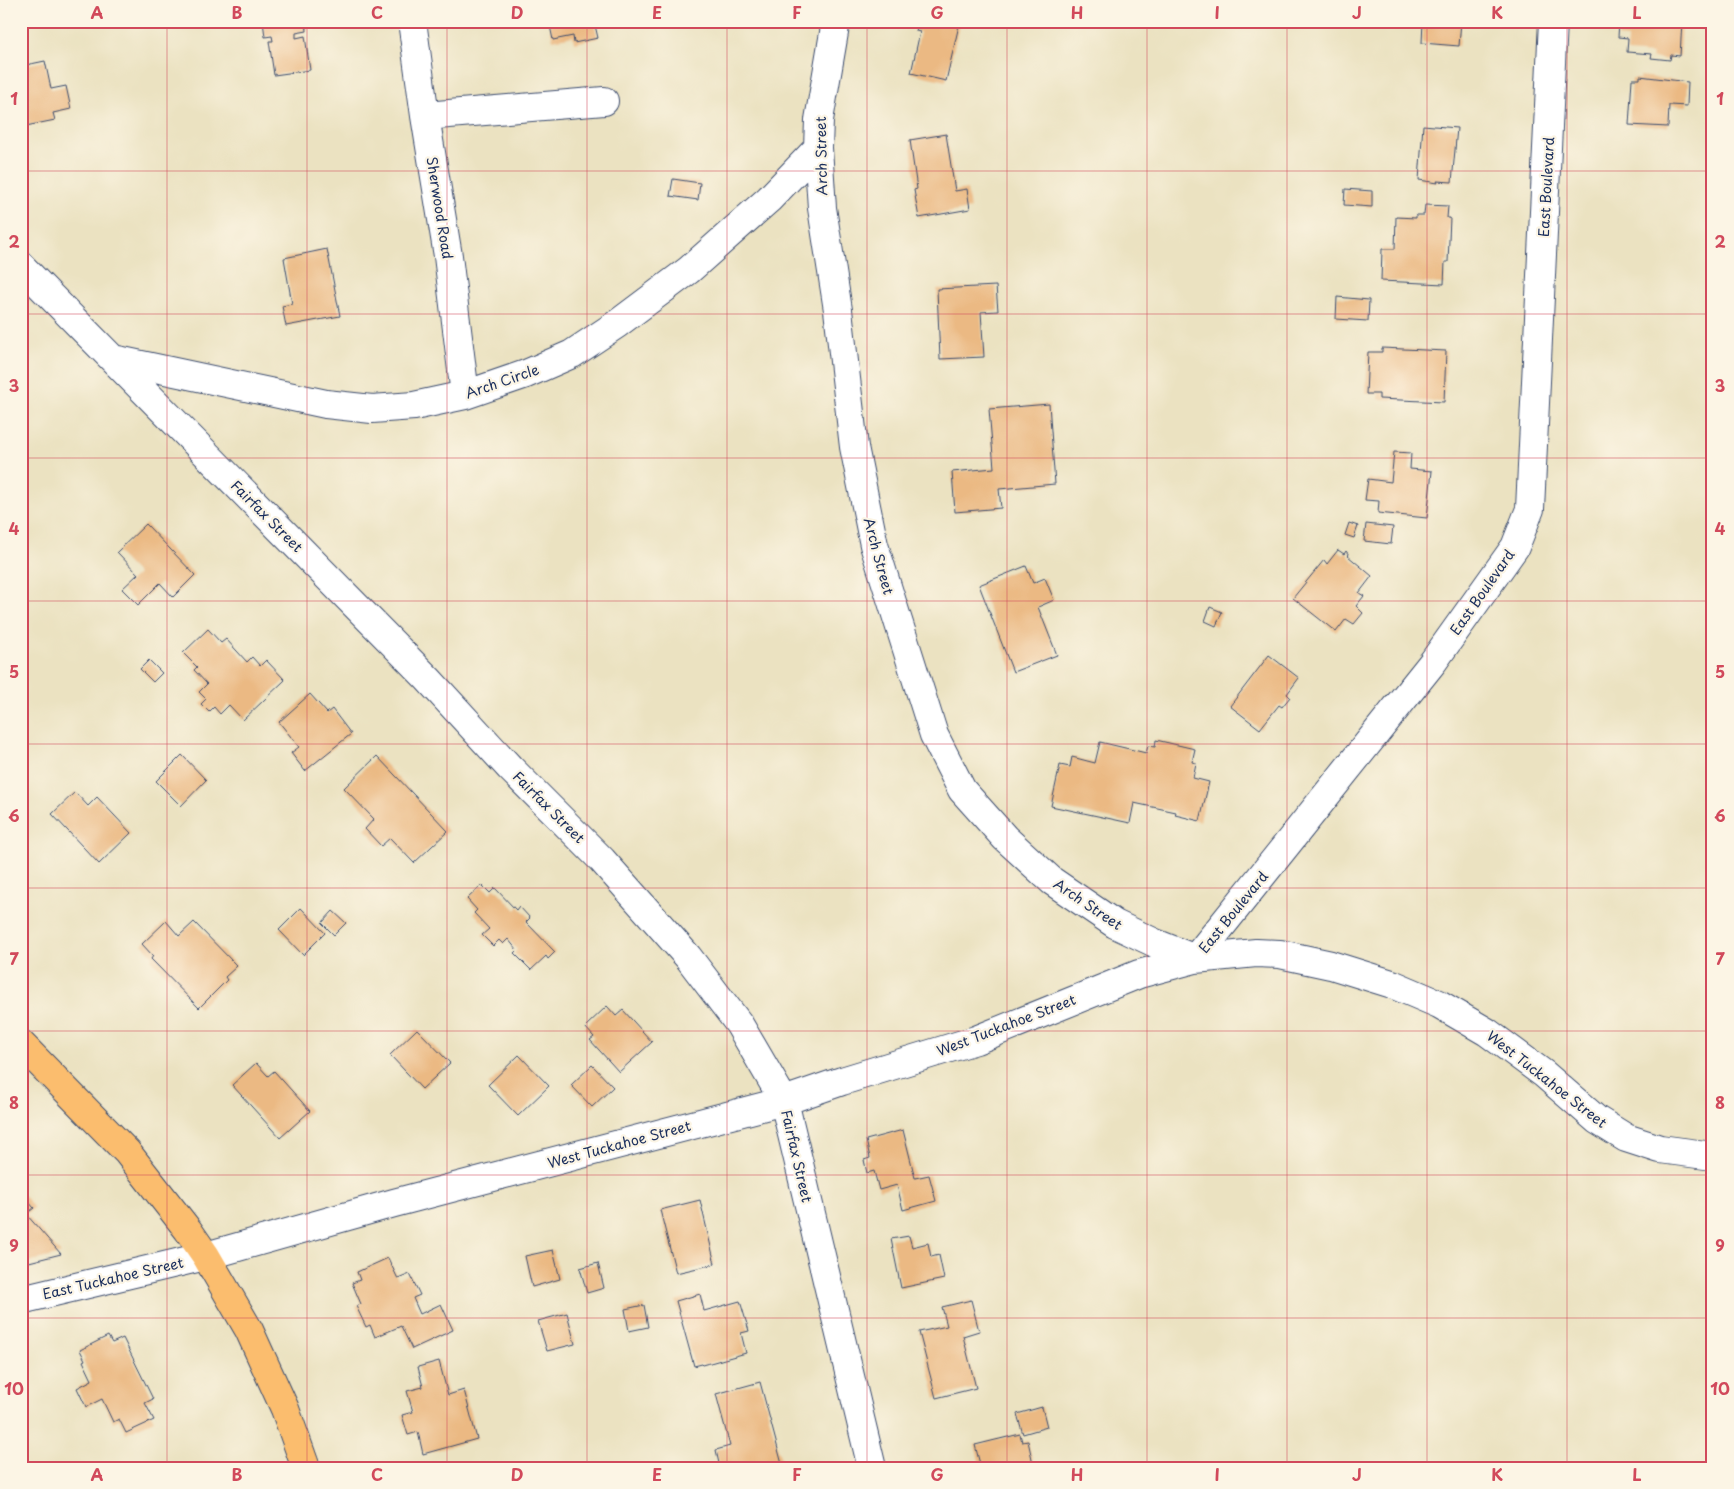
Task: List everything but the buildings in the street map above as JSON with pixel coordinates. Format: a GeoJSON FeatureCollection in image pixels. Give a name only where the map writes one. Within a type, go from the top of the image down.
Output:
{"type":"FeatureCollection","features":[{"type":"Feature","properties":{"kind":"main road"},"geometry":{"type":"LineString","coordinates":[[21,1044],[127,1152],[206,1256],[249,1330],[285,1409],[306,1468]]}},
{"type":"Feature","properties":{"kind":"street","name":"Sherwood Road"},"geometry":{"type":"LineString","coordinates":[[412,21],[425,116],[448,256],[465,395]]}},
{"type":"Feature","properties":{"kind":"street","name":"Arch Street"},"geometry":{"type":"LineString","coordinates":[[836,21],[819,120],[818,148],[822,208],[838,310],[854,447],[874,545],[934,735],[962,790],[1004,838],[1052,881],[1116,924],[1154,943],[1195,959]]}},
{"type":"Feature","properties":{"kind":"street","name":"East Boulevard"},"geometry":{"type":"LineString","coordinates":[[1195,959],[1433,662],[1515,547],[1530,509],[1553,21]]}},
{"type":"Feature","properties":{"kind":"street"},"geometry":{"type":"LineString","coordinates":[[425,116],[604,101]]}},
{"type":"Feature","properties":{"kind":"street","name":"Arch Circle"},"geometry":{"type":"LineString","coordinates":[[113,359],[335,405],[372,409],[414,406],[465,395],[526,374],[572,354],[617,324],[689,270],[769,199],[818,148]]}},
{"type":"Feature","properties":{"kind":"street","name":"Fairfax Street"},"geometry":{"type":"LineString","coordinates":[[21,266],[428,679],[510,768],[602,860],[688,957],[739,1024],[784,1101],[872,1468]]}},
{"type":"Feature","properties":{"kind":"street","name":"West Tuckahoe Street"},"geometry":{"type":"LineString","coordinates":[[206,1256],[394,1203],[784,1101],[851,1078],[976,1040],[1139,974],[1195,959],[1256,953],[1280,954],[1331,965],[1392,984],[1439,1004],[1487,1032],[1544,1074],[1597,1120],[1626,1138],[1660,1150],[1713,1156]]}},
{"type":"Feature","properties":{"kind":"street","name":"East Tuckahoe Street"},"geometry":{"type":"LineString","coordinates":[[21,1300],[206,1256]]}}]}
